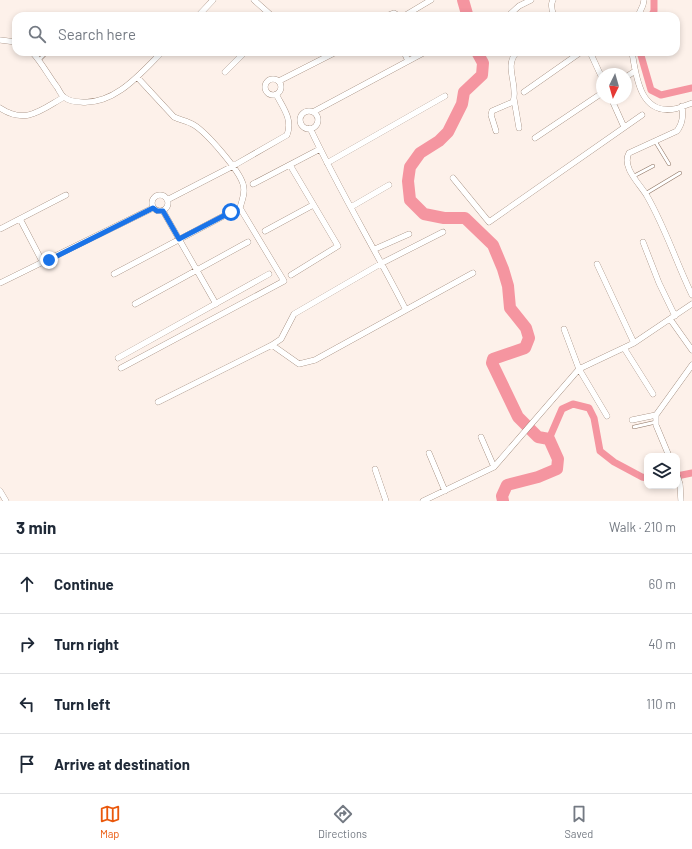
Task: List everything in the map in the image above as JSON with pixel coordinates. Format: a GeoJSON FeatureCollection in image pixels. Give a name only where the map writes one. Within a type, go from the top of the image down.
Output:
{"type":"FeatureCollection","features":[{"type":"Feature","properties":{"kind":"street"},"geometry":{"type":"LineString","coordinates":[[202,12],[213,0]]}},
{"type":"Feature","properties":{"kind":"street"},"geometry":{"type":"LineString","coordinates":[[254,0],[268,12]]}},
{"type":"Feature","properties":{"kind":"street"},"geometry":{"type":"LineString","coordinates":[[411,12],[431,0]]}},
{"type":"Feature","properties":{"kind":"street"},"geometry":{"type":"LineString","coordinates":[[512,12],[518,6],[530,0]]}},
{"type":"Feature","properties":{"kind":"street"},"geometry":{"type":"LineString","coordinates":[[553,0],[553,12]]}},
{"type":"Feature","properties":{"kind":"street"},"geometry":{"type":"LineString","coordinates":[[640,12],[644,0]]}},
{"type":"Feature","properties":{"kind":"street"},"geometry":{"type":"LineString","coordinates":[[0,40],[12,42]]}},
{"type":"Feature","properties":{"kind":"street"},"geometry":{"type":"LineString","coordinates":[[36,56],[64,97],[74,102],[88,103],[103,100],[115,94],[137,77],[158,56]]}},
{"type":"Feature","properties":{"kind":"street"},"geometry":{"type":"LineString","coordinates":[[225,72],[241,56]]}},
{"type":"Feature","properties":{"kind":"street"},"geometry":{"type":"LineString","coordinates":[[279,82],[328,56]]}},
{"type":"Feature","properties":{"kind":"street"},"geometry":{"type":"LineString","coordinates":[[406,56],[408,60]]}},
{"type":"Feature","properties":{"kind":"street"},"geometry":{"type":"LineString","coordinates":[[313,112],[316,115],[317,120],[315,125],[310,128],[303,126],[300,118],[306,112],[313,112],[415,56]]}},
{"type":"Feature","properties":{"kind":"street"},"geometry":{"type":"LineString","coordinates":[[513,56],[510,64],[519,128]]}},
{"type":"Feature","properties":{"kind":"street"},"geometry":{"type":"LineString","coordinates":[[524,92],[575,56]]}},
{"type":"Feature","properties":{"kind":"street"},"geometry":{"type":"LineString","coordinates":[[592,56],[597,68]]}},
{"type":"Feature","properties":{"kind":"street"},"geometry":{"type":"LineString","coordinates":[[633,56],[635,71],[646,100],[654,106],[674,109],[692,103]]}},
{"type":"Feature","properties":{"kind":"street"},"geometry":{"type":"LineString","coordinates":[[121,368],[284,281],[240,208],[244,190],[243,182],[233,166],[220,150],[197,127],[192,123],[174,117],[137,77]]}},
{"type":"Feature","properties":{"kind":"street"},"geometry":{"type":"LineString","coordinates":[[275,79],[279,82],[281,89],[276,94],[268,93],[266,91],[265,85],[267,80],[275,79]]}},
{"type":"Feature","properties":{"kind":"street"},"geometry":{"type":"LineString","coordinates":[[167,200],[233,166],[287,135],[290,123],[276,94]]}},
{"type":"Feature","properties":{"kind":"street"},"geometry":{"type":"LineString","coordinates":[[327,163],[445,96]]}},
{"type":"Feature","properties":{"kind":"street"},"geometry":{"type":"LineString","coordinates":[[0,108],[20,116],[32,115],[64,97]]}},
{"type":"Feature","properties":{"kind":"street"},"geometry":{"type":"LineString","coordinates":[[535,138],[596,97]]}},
{"type":"Feature","properties":{"kind":"street"},"geometry":{"type":"LineString","coordinates":[[496,131],[491,115],[492,111],[513,102],[514,99]]}},
{"type":"Feature","properties":{"kind":"street"},"geometry":{"type":"LineString","coordinates":[[614,104],[624,127]]}},
{"type":"Feature","properties":{"kind":"street"},"geometry":{"type":"LineString","coordinates":[[682,106],[683,118],[681,126],[676,130],[629,153],[626,158],[633,176],[665,230],[692,295]]}},
{"type":"Feature","properties":{"kind":"street"},"geometry":{"type":"LineString","coordinates":[[453,178],[489,222],[642,115]]}},
{"type":"Feature","properties":{"kind":"street"},"geometry":{"type":"LineString","coordinates":[[310,128],[327,163],[375,249],[406,310]]}},
{"type":"Feature","properties":{"kind":"street"},"geometry":{"type":"LineString","coordinates":[[253,184],[320,149]]}},
{"type":"Feature","properties":{"kind":"street"},"geometry":{"type":"LineString","coordinates":[[290,165],[338,246],[291,275]]}},
{"type":"Feature","properties":{"kind":"street"},"geometry":{"type":"LineString","coordinates":[[351,207],[389,185]]}},
{"type":"Feature","properties":{"kind":"street"},"geometry":{"type":"LineString","coordinates":[[0,229],[66,195]]}},
{"type":"Feature","properties":{"kind":"street"},"geometry":{"type":"LineString","coordinates":[[153,208],[152,200],[156,196],[163,196],[167,200]]}},
{"type":"Feature","properties":{"kind":"street"},"geometry":{"type":"LineString","coordinates":[[163,211],[167,205],[167,200]]}},
{"type":"Feature","properties":{"kind":"street"},"geometry":{"type":"LineString","coordinates":[[265,231],[313,205]]}},
{"type":"Feature","properties":{"kind":"street"},"geometry":{"type":"LineString","coordinates":[[153,208],[157,211],[163,211]]}},
{"type":"Feature","properties":{"kind":"street"},"geometry":{"type":"LineString","coordinates":[[0,284],[153,208]]}},
{"type":"Feature","properties":{"kind":"street"},"geometry":{"type":"LineString","coordinates":[[163,211],[216,304]]}},
{"type":"Feature","properties":{"kind":"street"},"geometry":{"type":"LineString","coordinates":[[114,274],[231,212]]}},
{"type":"Feature","properties":{"kind":"street"},"geometry":{"type":"LineString","coordinates":[[20,219],[43,263]]}},
{"type":"Feature","properties":{"kind":"street"},"geometry":{"type":"LineString","coordinates":[[158,402],[272,345],[281,339],[294,314],[382,263],[443,232]]}},
{"type":"Feature","properties":{"kind":"street"},"geometry":{"type":"LineString","coordinates":[[375,249],[409,234]]}},
{"type":"Feature","properties":{"kind":"street"},"geometry":{"type":"LineString","coordinates":[[135,304],[248,242]]}},
{"type":"Feature","properties":{"kind":"street"},"geometry":{"type":"LineString","coordinates":[[643,242],[672,318],[692,350]]}},
{"type":"Feature","properties":{"kind":"street"},"geometry":{"type":"LineString","coordinates":[[598,264],[634,342]]}},
{"type":"Feature","properties":{"kind":"street"},"geometry":{"type":"LineString","coordinates":[[272,345],[300,364],[315,360],[473,273]]}},
{"type":"Feature","properties":{"kind":"street"},"geometry":{"type":"LineString","coordinates":[[118,358],[269,274]]}},
{"type":"Feature","properties":{"kind":"street"},"geometry":{"type":"LineString","coordinates":[[423,501],[494,467],[579,369],[624,348],[692,304]]}},
{"type":"Feature","properties":{"kind":"street"},"geometry":{"type":"LineString","coordinates":[[564,329],[579,369],[607,416]]}},
{"type":"Feature","properties":{"kind":"street"},"geometry":{"type":"LineString","coordinates":[[624,348],[653,394]]}},
{"type":"Feature","properties":{"kind":"street"},"geometry":{"type":"LineString","coordinates":[[668,453],[656,422],[656,414],[692,365]]}},
{"type":"Feature","properties":{"kind":"street"},"geometry":{"type":"LineString","coordinates":[[632,420],[656,414]]}},
{"type":"Feature","properties":{"kind":"street"},"geometry":{"type":"LineString","coordinates":[[481,437],[494,467]]}},
{"type":"Feature","properties":{"kind":"street"},"geometry":{"type":"LineString","coordinates":[[429,453],[445,491]]}},
{"type":"Feature","properties":{"kind":"street"},"geometry":{"type":"LineString","coordinates":[[375,469],[386,501]]}},
{"type":"Feature","properties":{"kind":"street"},"geometry":{"type":"LineString","coordinates":[[680,484],[681,501]]}},
{"type":"Feature","properties":{"kind":"street"},"geometry":{"type":"LineString","coordinates":[[0,491],[6,501]]}},
{"type":"Feature","properties":{"kind":"lane"},"geometry":{"type":"LineString","coordinates":[[39,60],[43,56]]}},
{"type":"Feature","properties":{"kind":"lane"},"geometry":{"type":"LineString","coordinates":[[656,140],[669,164]]}},
{"type":"Feature","properties":{"kind":"lane"},"geometry":{"type":"LineString","coordinates":[[633,176],[653,166]]}},
{"type":"Feature","properties":{"kind":"lane"},"geometry":{"type":"LineString","coordinates":[[645,194],[680,173]]}},
{"type":"Feature","properties":{"kind":"lane"},"geometry":{"type":"LineString","coordinates":[[634,427],[656,422]]}},
{"type":"Feature","properties":{"kind":"waterway"},"geometry":{"type":"LineString","coordinates":[[463,0],[466,12]]}},
{"type":"Feature","properties":{"kind":"waterway"},"geometry":{"type":"LineString","coordinates":[[653,12],[654,0]]}},
{"type":"Feature","properties":{"kind":"waterway"},"geometry":{"type":"LineString","coordinates":[[479,56],[483,63],[482,75],[464,92],[462,104],[448,132],[439,141],[420,153],[410,167],[408,181],[410,200],[424,214],[444,218],[465,218],[493,245],[508,286],[510,308],[526,328],[529,338],[525,348],[493,359],[492,363],[518,417],[538,437],[549,439],[558,459],[557,469],[538,477],[507,485],[502,496],[503,501]]}},
{"type":"Feature","properties":{"kind":"waterway"},"geometry":{"type":"LineString","coordinates":[[641,56],[651,90],[661,95],[692,88]]}},
{"type":"Feature","properties":{"kind":"waterway"},"geometry":{"type":"LineString","coordinates":[[549,439],[562,409],[573,404],[589,408],[594,418],[600,451],[614,462],[644,477]]}},
{"type":"Feature","properties":{"kind":"waterway"},"geometry":{"type":"LineString","coordinates":[[680,475],[692,473]]}},
{"type":"Feature","properties":{"kind":"route"},"geometry":{"type":"LineString","coordinates":[[49,260],[153,208],[157,211],[163,211],[179,239],[231,212]]}}]}
